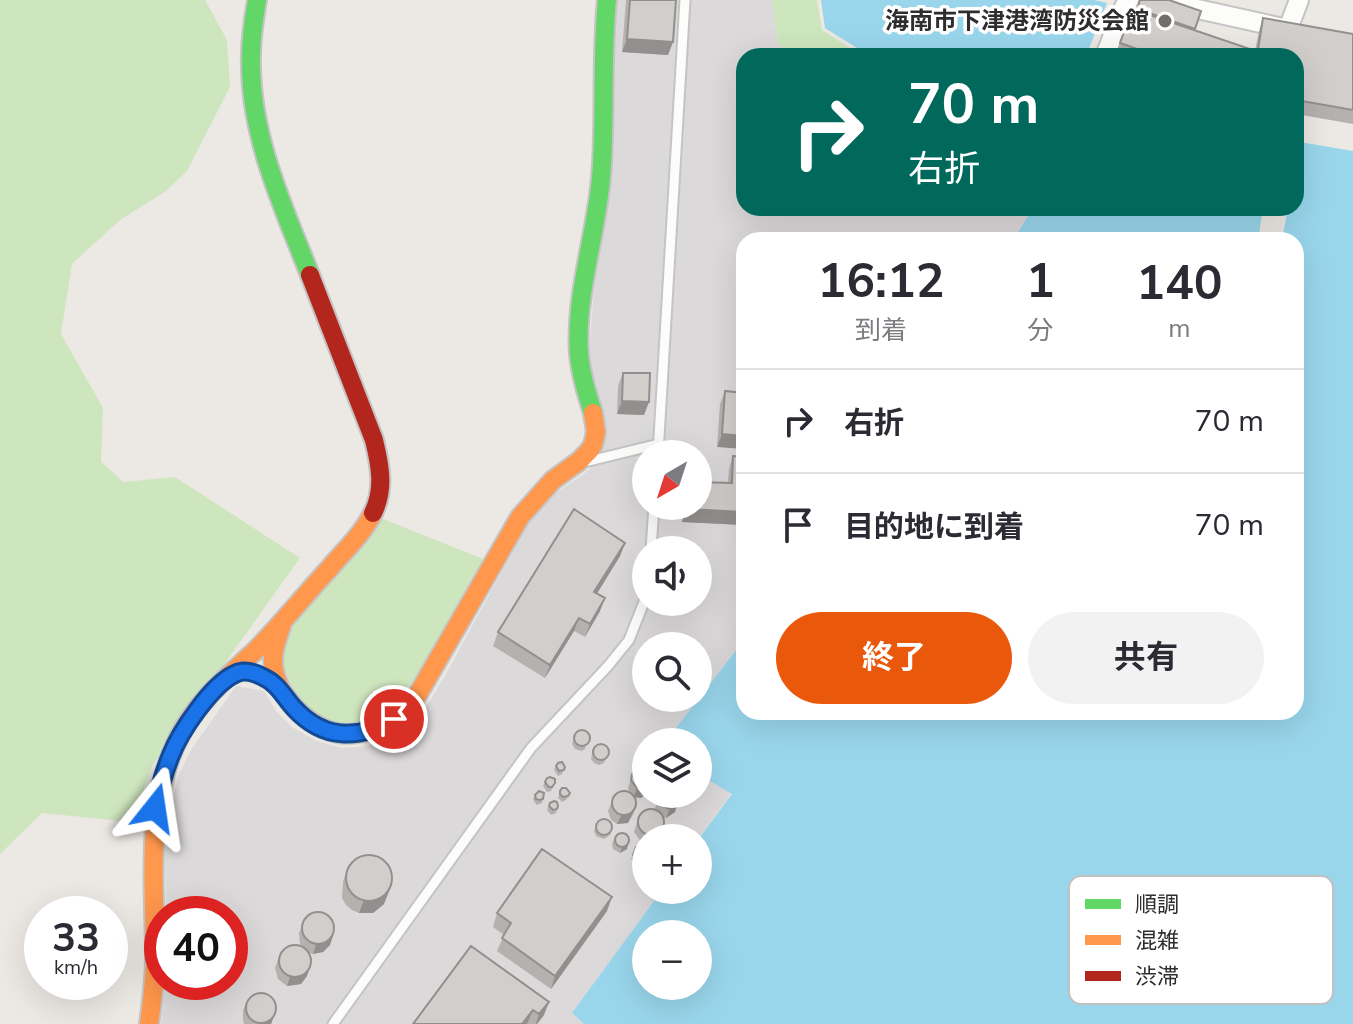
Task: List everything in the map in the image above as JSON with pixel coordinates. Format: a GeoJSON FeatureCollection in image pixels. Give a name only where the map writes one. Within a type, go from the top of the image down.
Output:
{"type":"FeatureCollection","features":[{"type":"Feature","properties":{"kind":"street"},"geometry":{"type":"LineString","coordinates":[[149,1024],[153,967],[151,852],[155,808],[162,780],[181,733],[222,683],[282,623],[356,538],[373,515],[381,492],[380,467],[365,412],[263,147],[250,75],[250,34],[257,0]]}},
{"type":"Feature","properties":{"kind":"street"},"geometry":{"type":"LineString","coordinates":[[222,683],[236,673],[255,673],[275,684],[308,722],[347,735],[367,732],[394,719],[418,694],[520,517],[537,496],[591,448],[596,424],[585,388],[579,335],[602,177],[602,67],[607,0]]}},
{"type":"Feature","properties":{"kind":"street"},"geometry":{"type":"LineString","coordinates":[[1108,48],[1129,0]]}},
{"type":"Feature","properties":{"kind":"street"},"geometry":{"type":"LineString","coordinates":[[1157,0],[1294,30],[1299,0]]}},
{"type":"Feature","properties":{"kind":"street"},"geometry":{"type":"LineString","coordinates":[[282,623],[273,660],[283,694]]}},
{"type":"Feature","properties":{"kind":"lane"},"geometry":{"type":"LineString","coordinates":[[660,440],[685,0]]}},
{"type":"Feature","properties":{"kind":"lane"},"geometry":{"type":"LineString","coordinates":[[574,465],[632,454]]}},
{"type":"Feature","properties":{"kind":"lane"},"geometry":{"type":"LineString","coordinates":[[333,1024],[531,748],[608,666],[629,640],[638,616]]}},
{"type":"Feature","properties":{"kind":"shaded area"},"geometry":{"type":"Polygon","coordinates":[[[616,0],[772,0],[778,44],[784,48],[736,48],[736,216],[1028,216],[1018,232],[736,232],[736,650],[712,681],[712,632],[632,632],[632,712],[688,712],[676,728],[632,728],[632,808],[712,808],[712,782],[732,793],[710,824],[632,824],[632,904],[652,904],[640,920],[632,920],[632,931],[572,1013],[584,1024],[161,1024],[163,1000],[248,1000],[248,896],[166,896],[166,827],[179,774],[193,747],[236,686],[264,691],[276,711],[293,728],[317,741],[342,748],[368,746],[394,737],[412,725],[425,709],[531,518],[557,492],[595,463],[588,367],[616,0]]]}},
{"type":"Feature","properties":{"kind":"green space"},"geometry":{"type":"Polygon","coordinates":[[[0,0],[205,0],[227,40],[230,87],[187,171],[166,191],[120,220],[72,264],[61,334],[103,408],[101,462],[124,482],[175,477],[300,558],[153,764],[131,822],[42,813],[0,854],[0,0]]]}},
{"type":"Feature","properties":{"kind":"green space"},"geometry":{"type":"Polygon","coordinates":[[[772,0],[817,0],[822,30],[850,48],[784,48],[778,44],[772,0]]]}},
{"type":"Feature","properties":{"kind":"green space"},"geometry":{"type":"Polygon","coordinates":[[[373,515],[493,563],[381,727],[308,722],[275,647],[373,515]]]}},
{"type":"Feature","properties":{"kind":"water"},"geometry":{"type":"Polygon","coordinates":[[[821,0],[1094,0],[1107,3],[1089,48],[857,48],[825,28],[821,0]]]}},
{"type":"Feature","properties":{"kind":"water"},"geometry":{"type":"Polygon","coordinates":[[[1304,143],[1353,151],[1353,1024],[584,1024],[572,1013],[632,931],[632,1000],[712,1000],[712,920],[640,920],[652,904],[712,904],[710,824],[732,794],[712,782],[712,728],[676,728],[688,712],[712,712],[712,681],[736,650],[736,720],[1304,720],[1304,232],[1284,232],[1286,216],[1304,216],[1304,143]]]}},
{"type":"Feature","properties":{"kind":"water"},"geometry":{"type":"Polygon","coordinates":[[[1028,216],[1262,216],[1259,232],[1018,232],[1028,216]]]}},
{"type":"Feature","properties":{"kind":"building"},"geometry":{"type":"Polygon","coordinates":[[[630,0],[676,0],[673,42],[627,39],[630,0]]]}},
{"type":"Feature","properties":{"kind":"building"},"geometry":{"type":"Polygon","coordinates":[[[1140,0],[1169,0],[1201,11],[1195,29],[1137,10],[1140,0]]]}},
{"type":"Feature","properties":{"kind":"building"},"geometry":{"type":"Polygon","coordinates":[[[1132,9],[1247,48],[1134,48],[1120,43],[1132,9]]]}},
{"type":"Feature","properties":{"kind":"building"},"geometry":{"type":"Polygon","coordinates":[[[1263,18],[1353,34],[1353,110],[1304,101],[1304,48],[1258,48],[1263,18]]]}},
{"type":"Feature","properties":{"kind":"building"},"geometry":{"type":"Polygon","coordinates":[[[623,373],[650,373],[649,402],[622,401],[623,373]]]}},
{"type":"Feature","properties":{"kind":"building"},"geometry":{"type":"Polygon","coordinates":[[[725,391],[736,392],[736,435],[722,434],[725,391]]]}},
{"type":"Feature","properties":{"kind":"building"},"geometry":{"type":"Polygon","coordinates":[[[733,456],[736,456],[736,512],[712,510],[712,482],[732,483],[733,456]]]}},
{"type":"Feature","properties":{"kind":"building"},"geometry":{"type":"Polygon","coordinates":[[[574,509],[625,543],[594,592],[605,598],[590,624],[579,618],[550,665],[498,632],[574,509]]]}},
{"type":"Feature","properties":{"kind":"building"},"geometry":{"type":"Polygon","coordinates":[[[582,730],[590,738],[582,746],[574,738],[582,730]]]}},
{"type":"Feature","properties":{"kind":"building"},"geometry":{"type":"Polygon","coordinates":[[[601,744],[609,752],[601,760],[593,752],[601,744]]]}},
{"type":"Feature","properties":{"kind":"building"},"geometry":{"type":"Polygon","coordinates":[[[562,762],[564,770],[559,771],[556,766],[562,762]]]}},
{"type":"Feature","properties":{"kind":"building"},"geometry":{"type":"Polygon","coordinates":[[[550,777],[555,779],[552,787],[545,782],[550,777]]]}},
{"type":"Feature","properties":{"kind":"building"},"geometry":{"type":"Polygon","coordinates":[[[562,788],[570,793],[568,796],[560,794],[562,788]]]}},
{"type":"Feature","properties":{"kind":"building"},"geometry":{"type":"Polygon","coordinates":[[[539,791],[544,793],[543,799],[539,800],[535,795],[539,791]]]}},
{"type":"Feature","properties":{"kind":"building"},"geometry":{"type":"Polygon","coordinates":[[[615,794],[632,794],[632,808],[635,808],[633,812],[624,815],[615,812],[612,803],[615,794]]]}},
{"type":"Feature","properties":{"kind":"building"},"geometry":{"type":"Polygon","coordinates":[[[554,801],[558,806],[553,810],[549,806],[554,801]]]}},
{"type":"Feature","properties":{"kind":"building"},"geometry":{"type":"Polygon","coordinates":[[[646,810],[656,810],[663,817],[664,824],[638,824],[639,817],[646,810]]]}},
{"type":"Feature","properties":{"kind":"building"},"geometry":{"type":"Polygon","coordinates":[[[604,819],[612,827],[604,835],[596,827],[604,819]]]}},
{"type":"Feature","properties":{"kind":"building"},"geometry":{"type":"Polygon","coordinates":[[[622,833],[629,840],[622,847],[615,840],[622,833]]]}},
{"type":"Feature","properties":{"kind":"building"},"geometry":{"type":"Polygon","coordinates":[[[542,849],[612,897],[555,976],[502,938],[511,923],[497,913],[542,849]]]}},
{"type":"Feature","properties":{"kind":"building"},"geometry":{"type":"Polygon","coordinates":[[[369,855],[385,862],[392,878],[385,894],[369,901],[353,894],[346,878],[353,862],[369,855]]]}},
{"type":"Feature","properties":{"kind":"building"},"geometry":{"type":"Polygon","coordinates":[[[318,912],[329,917],[334,928],[329,939],[318,944],[307,939],[302,928],[307,917],[318,912]]]}},
{"type":"Feature","properties":{"kind":"building"},"geometry":{"type":"Polygon","coordinates":[[[295,945],[306,950],[311,961],[306,972],[295,977],[284,972],[279,961],[284,950],[295,945]]]}},
{"type":"Feature","properties":{"kind":"building"},"geometry":{"type":"Polygon","coordinates":[[[471,946],[549,1002],[539,1014],[533,1010],[522,1024],[413,1024],[471,946]]]}},
{"type":"Feature","properties":{"kind":"building"},"geometry":{"type":"Polygon","coordinates":[[[261,993],[272,997],[276,1008],[272,1019],[261,1023],[250,1019],[246,1008],[250,997],[261,993]]]}},
{"type":"Feature","properties":{"kind":"traffic: fast"},"geometry":{"type":"LineString","coordinates":[[257,0],[251,59],[257,121],[271,174],[310,275]]}},
{"type":"Feature","properties":{"kind":"traffic: fast"},"geometry":{"type":"LineString","coordinates":[[593,413],[581,369],[579,332],[601,178],[607,0]]}},
{"type":"Feature","properties":{"kind":"traffic: slow"},"geometry":{"type":"LineString","coordinates":[[282,623],[273,666],[280,686],[296,709],[312,722],[344,734],[360,733],[390,719],[418,694],[520,517],[553,480],[578,462],[593,445],[596,432],[593,413]]}},
{"type":"Feature","properties":{"kind":"traffic: slow"},"geometry":{"type":"LineString","coordinates":[[149,1024],[155,966],[153,873],[156,817],[160,790],[179,737],[203,701],[274,631],[364,529],[373,513]]}},
{"type":"Feature","properties":{"kind":"traffic: jam"},"geometry":{"type":"LineString","coordinates":[[310,275],[374,440],[380,486],[373,513]]}},
{"type":"Feature","properties":{"kind":"place","name":"海南市下津港湾防災会館"},"geometry":{"type":"Point","coordinates":[1165,21]}},
{"type":"Feature","properties":{"kind":"route"},"geometry":{"type":"LineString","coordinates":[[155,808],[162,780],[181,733],[222,683],[236,673],[255,673],[267,678],[308,722],[326,730],[347,735],[367,732],[394,719]]}}]}
